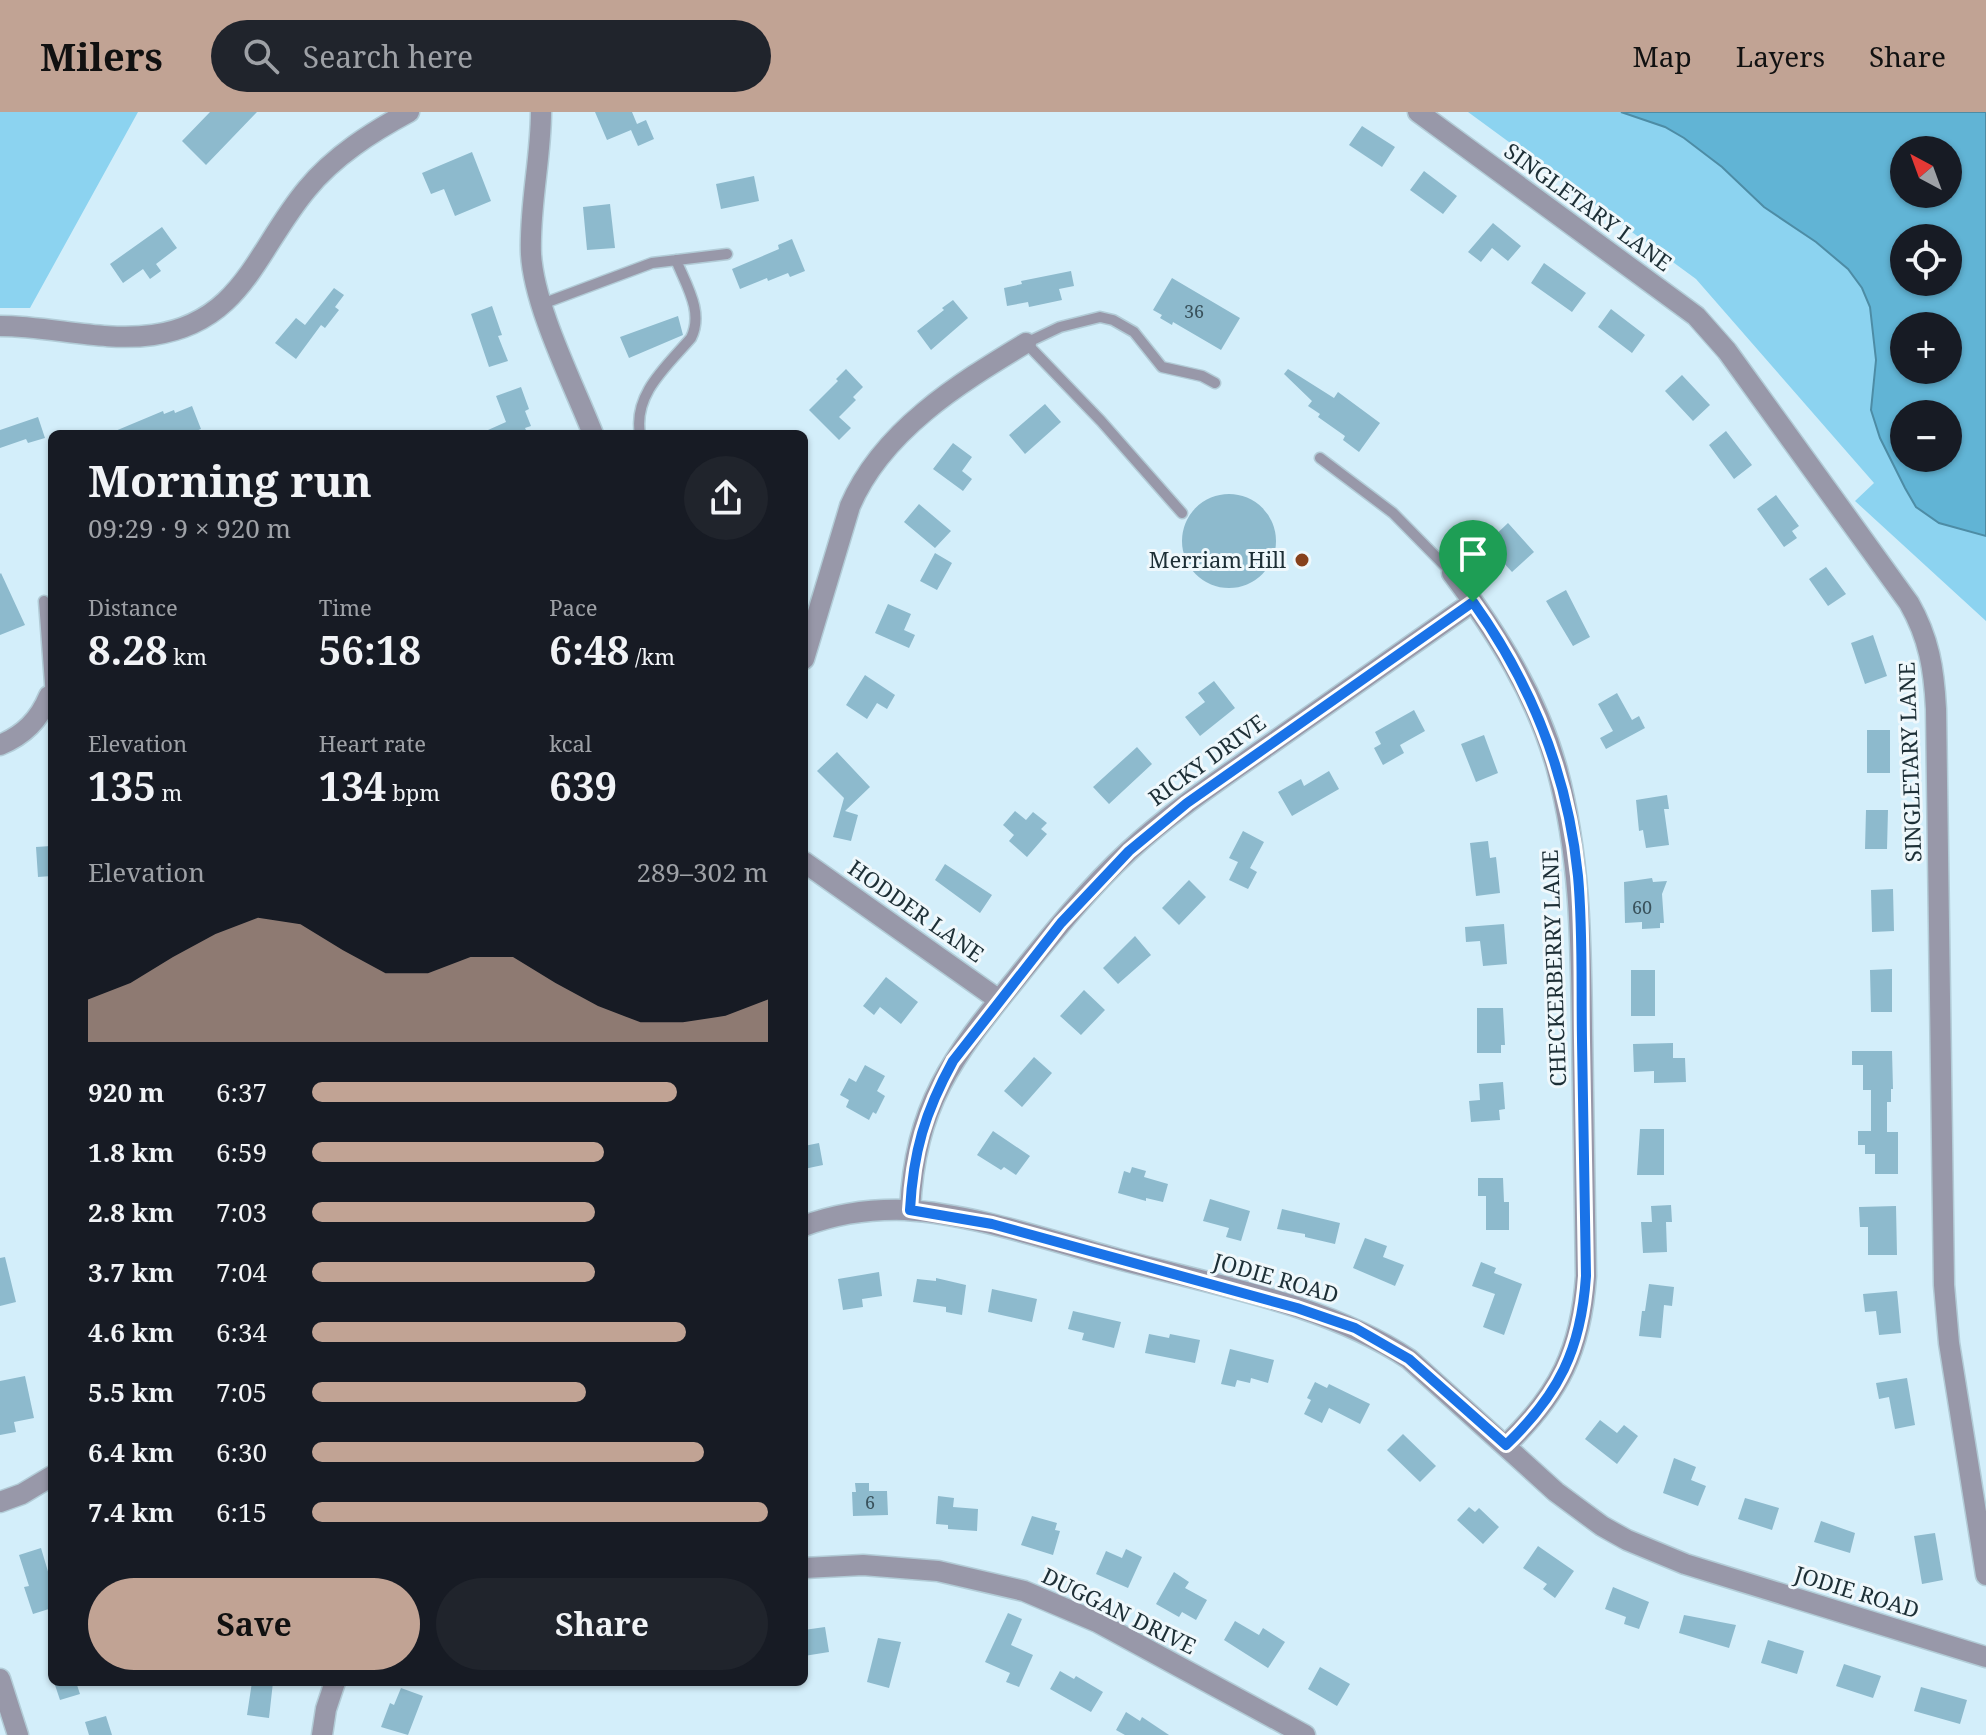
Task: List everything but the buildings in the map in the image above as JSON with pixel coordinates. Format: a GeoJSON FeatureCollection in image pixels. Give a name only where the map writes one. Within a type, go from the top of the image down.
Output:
{"type":"FeatureCollection","features":[{"type":"Feature","properties":{"kind":"street"},"geometry":{"type":"LineString","coordinates":[[0,326],[128,336],[170,332],[200,321],[227,301],[241,285],[279,226],[317,178],[363,139],[409,112]]}},
{"type":"Feature","properties":{"kind":"street"},"geometry":{"type":"LineString","coordinates":[[541,112],[531,252],[542,304],[591,430]]}},
{"type":"Feature","properties":{"kind":"street","name":"SINGLETARY LANE"},"geometry":{"type":"LineString","coordinates":[[1418,112],[1696,316],[1727,351],[1909,603],[1924,632],[1932,658],[1936,709],[1944,1285],[1949,1343],[1986,1575]]}},
{"type":"Feature","properties":{"kind":"street"},"geometry":{"type":"LineString","coordinates":[[808,646],[850,506],[857,488],[878,456],[954,390],[1026,343]]}},
{"type":"Feature","properties":{"kind":"street","name":"CHECKERBERRY LANE"},"geometry":{"type":"LineString","coordinates":[[1452,573],[1511,659],[1544,730],[1557,767],[1571,828],[1580,908],[1584,1301],[1574,1351],[1563,1375],[1537,1414],[1506,1445]]}},
{"type":"Feature","properties":{"kind":"street","name":"RICKY DRIVE"},"geometry":{"type":"LineString","coordinates":[[910,1210],[914,1159],[928,1111],[953,1061],[1080,901],[1158,825],[1473,602]]}},
{"type":"Feature","properties":{"kind":"street"},"geometry":{"type":"LineString","coordinates":[[0,745],[31,726],[48,701]]}},
{"type":"Feature","properties":{"kind":"street","name":"HODDER LANE"},"geometry":{"type":"LineString","coordinates":[[808,865],[999,1000]]}},
{"type":"Feature","properties":{"kind":"street","name":"JODIE ROAD"},"geometry":{"type":"LineString","coordinates":[[808,1225],[861,1212],[910,1210],[992,1224],[1297,1308],[1355,1328],[1409,1359],[1578,1509],[1627,1540],[1654,1553],[1986,1657]]}},
{"type":"Feature","properties":{"kind":"street"},"geometry":{"type":"LineString","coordinates":[[0,1502],[22,1494],[48,1478]]}},
{"type":"Feature","properties":{"kind":"street","name":"DUGGAN DRIVE"},"geometry":{"type":"LineString","coordinates":[[808,1568],[835,1565],[913,1568],[967,1576],[1024,1591],[1097,1622],[1305,1735]]}},
{"type":"Feature","properties":{"kind":"street"},"geometry":{"type":"LineString","coordinates":[[0,1679],[18,1735]]}},
{"type":"Feature","properties":{"kind":"street"},"geometry":{"type":"LineString","coordinates":[[322,1735],[334,1686]]}},
{"type":"Feature","properties":{"kind":"lane"},"geometry":{"type":"LineString","coordinates":[[542,304],[634,268],[727,254]]}},
{"type":"Feature","properties":{"kind":"lane"},"geometry":{"type":"LineString","coordinates":[[640,430],[639,416],[647,391],[696,329],[694,306],[676,260]]}},
{"type":"Feature","properties":{"kind":"lane"},"geometry":{"type":"LineString","coordinates":[[1182,513],[1101,421],[1026,343],[1060,327],[1100,317],[1113,320],[1134,332],[1162,367],[1202,376],[1215,383]]}},
{"type":"Feature","properties":{"kind":"lane","name":"CHECKERBERRY LANE"},"geometry":{"type":"LineString","coordinates":[[1320,458],[1393,513],[1452,573]]}},
{"type":"Feature","properties":{"kind":"lane"},"geometry":{"type":"LineString","coordinates":[[44,601],[48,665]]}},
{"type":"Feature","properties":{"kind":"shaded area"},"geometry":{"type":"Polygon","coordinates":[[[0,112],[138,112],[30,308],[0,308],[0,112]]]}},
{"type":"Feature","properties":{"kind":"shaded area"},"geometry":{"type":"Polygon","coordinates":[[[1468,112],[1986,112],[1986,621],[1855,501],[1874,483],[1696,279],[1468,112]]]}},
{"type":"Feature","properties":{"kind":"shaded area"},"geometry":{"type":"Polygon","coordinates":[[[1621,112],[1986,112],[1986,536],[1939,523],[1916,507],[1897,472],[1962,472],[1962,400],[1890,400],[1890,458],[1871,410],[1876,360],[1870,307],[1862,288],[1848,269],[1816,242],[1764,207],[1722,167],[1665,127],[1621,112]]]}},
{"type":"Feature","properties":{"kind":"place","name":"Merriam Hill"},"geometry":{"type":"Point","coordinates":[1302,560]}},
{"type":"Feature","properties":{"kind":"route"},"geometry":{"type":"LineString","coordinates":[[1473,602],[1493,629],[1528,692],[1557,767],[1573,840],[1580,908],[1584,1301],[1574,1351],[1563,1375],[1537,1414],[1506,1445],[1409,1359],[1355,1328],[1297,1308],[992,1224],[910,1210],[914,1159],[920,1135],[939,1086],[953,1061],[1102,877],[1158,825],[1187,803],[1473,602]]}}]}
